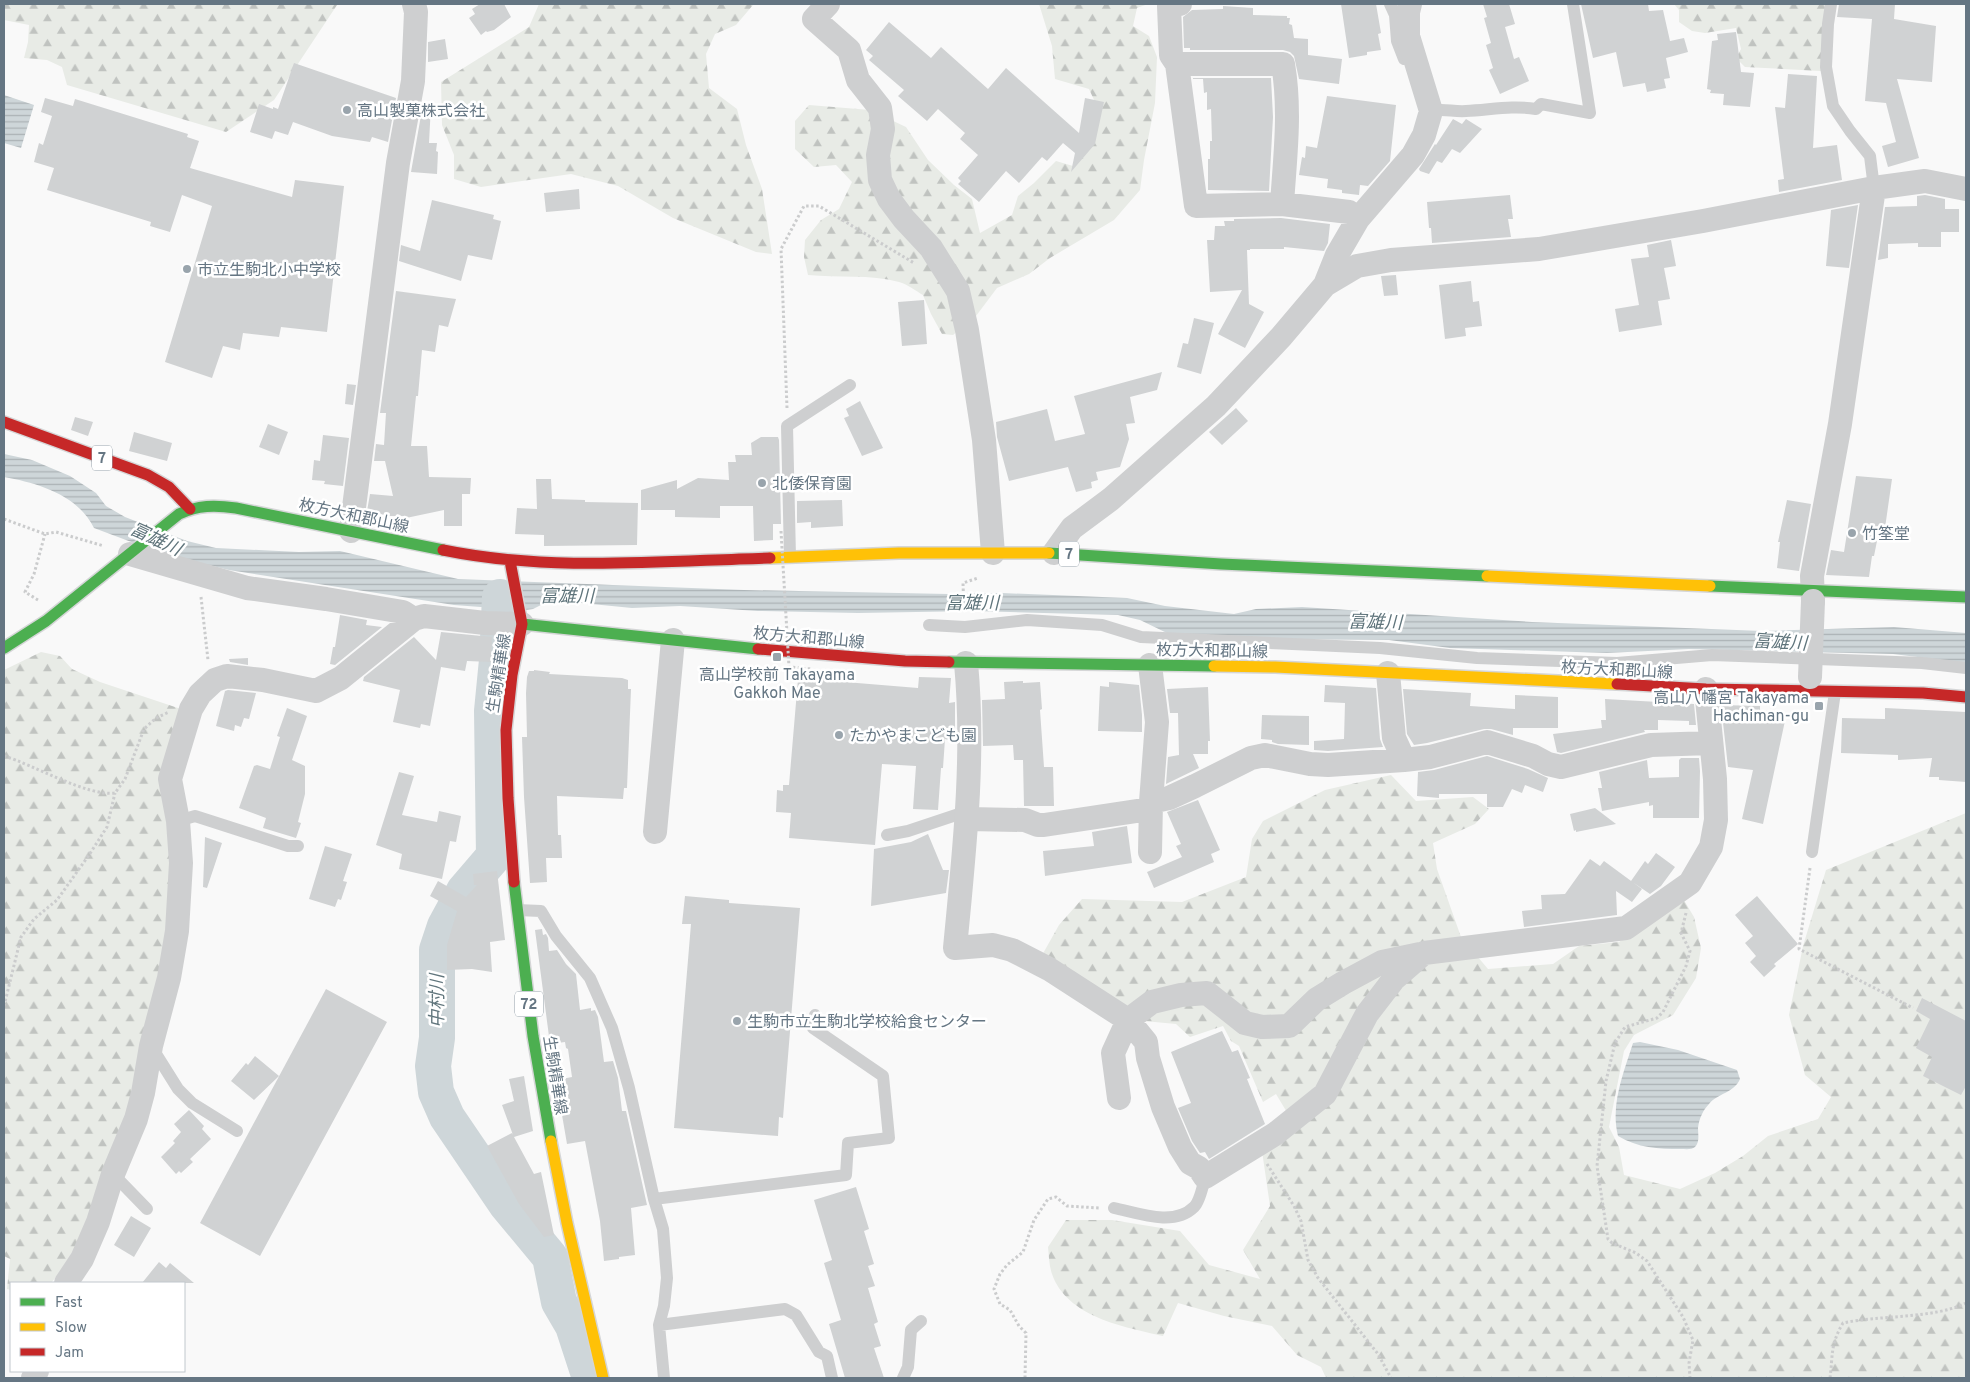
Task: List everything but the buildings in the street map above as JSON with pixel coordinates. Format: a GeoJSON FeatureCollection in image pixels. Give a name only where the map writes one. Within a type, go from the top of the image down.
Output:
{"type":"FeatureCollection","features":[{"type":"Feature","properties":{"kind":"main road","name":"7"},"geometry":{"type":"LineString","coordinates":[[4,422],[148,475],[168,487],[190,509]]}},
{"type":"Feature","properties":{"kind":"main road","name":"枚方大和郡山線"},"geometry":{"type":"LineString","coordinates":[[4,648],[22,638],[57,612],[178,514],[190,509],[214,505],[468,555],[510,561],[619,563],[899,554],[1054,553],[1221,564],[1813,596],[1966,597]]}},
{"type":"Feature","properties":{"kind":"main road"},"geometry":{"type":"LineString","coordinates":[[510,561],[522,619]]}},
{"type":"Feature","properties":{"kind":"main road","name":"枚方大和郡山線"},"geometry":{"type":"LineString","coordinates":[[522,619],[673,640],[895,660],[966,663],[1275,667],[1706,690],[1810,684],[1835,692],[1924,693],[1966,697]]}},
{"type":"Feature","properties":{"kind":"main road","name":"生駒精華線"},"geometry":{"type":"LineString","coordinates":[[522,619],[512,675],[506,730],[508,808],[516,910],[546,1117],[566,1223],[603,1378]]}},
{"type":"Feature","properties":{"kind":"street"},"geometry":{"type":"LineString","coordinates":[[351,531],[398,163],[413,81],[416,12],[414,4]]}},
{"type":"Feature","properties":{"kind":"street"},"geometry":{"type":"LineString","coordinates":[[828,4],[814,19],[849,50],[858,80],[880,108],[883,130],[878,155],[880,180],[889,199],[904,219],[932,248],[958,291],[967,330],[984,440],[992,553]]}},
{"type":"Feature","properties":{"kind":"street"},"geometry":{"type":"LineString","coordinates":[[1172,4],[1171,55],[1177,64],[1196,206],[1282,204],[1349,212],[1358,219]]}},
{"type":"Feature","properties":{"kind":"street"},"geometry":{"type":"LineString","coordinates":[[1054,553],[1072,528],[1111,499],[1216,406],[1281,337],[1325,285],[1337,255],[1358,219],[1413,155],[1424,136],[1431,111],[1408,36],[1410,4]]}},
{"type":"Feature","properties":{"kind":"street"},"geometry":{"type":"LineString","coordinates":[[1177,64],[1283,64],[1288,90],[1288,117],[1282,204]]}},
{"type":"Feature","properties":{"kind":"street"},"geometry":{"type":"LineString","coordinates":[[1325,285],[1357,266],[1391,260],[1539,249],[1703,221],[1874,188],[1925,181],[1966,189]]}},
{"type":"Feature","properties":{"kind":"street"},"geometry":{"type":"LineString","coordinates":[[1810,684],[1812,576],[1842,414],[1874,188]]}},
{"type":"Feature","properties":{"kind":"street"},"geometry":{"type":"LineString","coordinates":[[130,554],[247,588],[403,612],[414,619]]}},
{"type":"Feature","properties":{"kind":"street"},"geometry":{"type":"LineString","coordinates":[[67,1282],[82,1259],[98,1222],[112,1174],[136,1120],[151,1046],[169,978],[177,930],[181,863],[178,820],[170,779],[191,709],[195,703],[214,680],[227,676],[263,680],[316,691],[341,678],[414,619],[424,616],[485,624],[522,619]]}},
{"type":"Feature","properties":{"kind":"street"},"geometry":{"type":"LineString","coordinates":[[655,832],[673,640]]}},
{"type":"Feature","properties":{"kind":"street"},"geometry":{"type":"LineString","coordinates":[[966,663],[969,695],[968,815],[955,948],[993,945],[1012,950],[1057,974],[1128,1020],[1146,1042],[1148,1058],[1163,1108],[1180,1147],[1190,1163],[1199,1168],[1205,1177],[1275,1134],[1326,1094],[1367,1014],[1394,979],[1424,953]]}},
{"type":"Feature","properties":{"kind":"street"},"geometry":{"type":"LineString","coordinates":[[1150,665],[1156,722],[1150,805],[1150,852]]}},
{"type":"Feature","properties":{"kind":"street"},"geometry":{"type":"LineString","coordinates":[[1388,673],[1394,738],[1404,760]]}},
{"type":"Feature","properties":{"kind":"street"},"geometry":{"type":"LineString","coordinates":[[1119,1098],[1113,1053],[1128,1020],[1152,1002],[1181,995],[1207,993],[1245,1023],[1262,1027],[1289,1026],[1317,999],[1342,983],[1382,962],[1424,953],[1626,928],[1690,882],[1710,847],[1716,820],[1715,779],[1706,690]]}},
{"type":"Feature","properties":{"kind":"street"},"geometry":{"type":"LineString","coordinates":[[968,815],[1025,820],[1038,825],[1044,825],[1150,805],[1169,798],[1251,758],[1265,755],[1310,764],[1328,765],[1430,757],[1487,742],[1561,767],[1651,744],[1711,743]]}},
{"type":"Feature","properties":{"kind":"lane"},"geometry":{"type":"LineString","coordinates":[[1390,4],[1395,15],[1397,41],[1410,75],[1421,82]]}},
{"type":"Feature","properties":{"kind":"lane"},"geometry":{"type":"LineString","coordinates":[[1431,111],[1441,109],[1463,112],[1496,107],[1536,109],[1541,104],[1590,113],[1573,4]]}},
{"type":"Feature","properties":{"kind":"lane"},"geometry":{"type":"LineString","coordinates":[[1831,4],[1826,67],[1833,106],[1870,156],[1874,188]]}},
{"type":"Feature","properties":{"kind":"lane"},"geometry":{"type":"LineString","coordinates":[[790,557],[787,426],[850,385]]}},
{"type":"Feature","properties":{"kind":"lane"},"geometry":{"type":"LineString","coordinates":[[929,625],[965,626],[1027,620],[1102,625],[1141,637],[1380,648],[1477,658],[1617,663],[1712,655],[1922,663],[1966,668]]}},
{"type":"Feature","properties":{"kind":"lane"},"geometry":{"type":"LineString","coordinates":[[1812,852],[1835,692]]}},
{"type":"Feature","properties":{"kind":"lane"},"geometry":{"type":"LineString","coordinates":[[888,835],[968,815]]}},
{"type":"Feature","properties":{"kind":"lane"},"geometry":{"type":"LineString","coordinates":[[178,820],[194,816],[288,846],[298,846]]}},
{"type":"Feature","properties":{"kind":"lane"},"geometry":{"type":"LineString","coordinates":[[516,910],[540,910],[556,936],[590,978],[612,1028],[629,1088],[654,1199],[663,1229],[667,1278],[664,1306],[659,1325],[664,1378]]}},
{"type":"Feature","properties":{"kind":"lane"},"geometry":{"type":"LineString","coordinates":[[654,1199],[846,1175],[848,1143],[889,1138],[883,1076],[813,1028],[815,1015]]}},
{"type":"Feature","properties":{"kind":"lane"},"geometry":{"type":"LineString","coordinates":[[151,1046],[178,1089],[192,1102],[237,1131]]}},
{"type":"Feature","properties":{"kind":"lane"},"geometry":{"type":"LineString","coordinates":[[112,1174],[147,1209]]}},
{"type":"Feature","properties":{"kind":"lane"},"geometry":{"type":"LineString","coordinates":[[1114,1208],[1168,1218],[1181,1215],[1195,1206],[1205,1177]]}},
{"type":"Feature","properties":{"kind":"lane"},"geometry":{"type":"LineString","coordinates":[[659,1325],[786,1309],[796,1315],[819,1352],[827,1356],[832,1378]]}},
{"type":"Feature","properties":{"kind":"lane"},"geometry":{"type":"LineString","coordinates":[[903,1378],[908,1367],[911,1330],[921,1321]]}},
{"type":"Feature","properties":{"kind":"path"},"geometry":{"type":"LineString","coordinates":[[787,426],[781,249],[804,206],[819,206],[917,265]]}},
{"type":"Feature","properties":{"kind":"path"},"geometry":{"type":"LineString","coordinates":[[4,519],[45,534],[56,532],[130,554]]}},
{"type":"Feature","properties":{"kind":"path"},"geometry":{"type":"LineString","coordinates":[[782,532],[789,667],[812,669]]}},
{"type":"Feature","properties":{"kind":"path"},"geometry":{"type":"LineString","coordinates":[[45,534],[34,574],[25,592],[57,612]]}},
{"type":"Feature","properties":{"kind":"path"},"geometry":{"type":"LineString","coordinates":[[198,574],[209,658],[207,666]]}},
{"type":"Feature","properties":{"kind":"path"},"geometry":{"type":"LineString","coordinates":[[963,582],[965,626]]}},
{"type":"Feature","properties":{"kind":"path"},"geometry":{"type":"LineString","coordinates":[[4,1006],[21,937],[34,919],[57,900],[107,826],[115,793],[125,779],[144,729],[156,718],[174,709],[195,703]]}},
{"type":"Feature","properties":{"kind":"path"},"geometry":{"type":"LineString","coordinates":[[4,756],[79,786],[108,794],[115,793]]}},
{"type":"Feature","properties":{"kind":"path"},"geometry":{"type":"LineString","coordinates":[[1812,852],[1799,949],[1913,1008]]}},
{"type":"Feature","properties":{"kind":"path"},"geometry":{"type":"LineString","coordinates":[[1690,882],[1681,933],[1690,951],[1686,966],[1663,1012],[1657,1018],[1625,1027],[1615,1043],[1606,1081],[1597,1166],[1608,1239],[1612,1243],[1636,1253],[1647,1261],[1683,1317],[1694,1340],[1689,1363],[1690,1378]]}},
{"type":"Feature","properties":{"kind":"path"},"geometry":{"type":"LineString","coordinates":[[1256,1146],[1294,1206],[1301,1221],[1308,1260],[1318,1278],[1378,1354],[1392,1378]]}},
{"type":"Feature","properties":{"kind":"path"},"geometry":{"type":"LineString","coordinates":[[1025,1378],[1026,1333],[1019,1326],[1010,1310],[1000,1304],[994,1290],[1000,1274],[1007,1265],[1023,1252],[1034,1220],[1048,1199],[1056,1197],[1067,1206],[1114,1208]]}},
{"type":"Feature","properties":{"kind":"path"},"geometry":{"type":"LineString","coordinates":[[1830,1378],[1831,1351],[1843,1323],[1861,1319],[1929,1312],[1966,1303]]}},
{"type":"Feature","properties":{"kind":"green space"},"geometry":{"type":"Polygon","coordinates":[[[4,4],[337,5],[274,100],[226,132],[67,85],[62,67],[47,60],[24,58],[28,42],[29,25],[4,20],[4,4]]]}},
{"type":"Feature","properties":{"kind":"green space"},"geometry":{"type":"Polygon","coordinates":[[[539,4],[760,4],[753,5],[736,25],[715,34],[706,54],[709,88],[737,109],[746,145],[762,189],[772,254],[756,252],[673,218],[618,186],[571,174],[481,187],[454,179],[454,155],[442,125],[441,82],[529,27],[539,4]]]}},
{"type":"Feature","properties":{"kind":"green space"},"geometry":{"type":"Polygon","coordinates":[[[1039,4],[1148,4],[1137,8],[1133,26],[1149,36],[1157,57],[1155,103],[1140,190],[1114,220],[1050,258],[1029,274],[997,288],[976,316],[953,335],[942,334],[923,295],[902,283],[877,278],[808,275],[804,257],[805,240],[821,220],[839,209],[852,182],[836,165],[814,167],[795,149],[795,121],[809,105],[870,110],[906,127],[928,160],[972,199],[980,233],[1012,215],[1018,196],[1056,161],[1073,166],[1089,148],[1101,115],[1089,89],[1055,79],[1052,46],[1039,4]]]}},
{"type":"Feature","properties":{"kind":"green space"},"geometry":{"type":"Polygon","coordinates":[[[1674,4],[1826,4],[1821,71],[1745,67],[1736,58],[1741,49],[1736,28],[1705,33],[1692,31],[1679,22],[1679,10],[1674,4]]]}},
{"type":"Feature","properties":{"kind":"green space"},"geometry":{"type":"Polygon","coordinates":[[[41,652],[60,656],[72,669],[100,682],[184,710],[173,898],[133,1107],[77,1252],[52,1282],[10,1282],[10,1290],[7,1289],[10,1259],[4,1256],[4,670],[41,652]]]}},
{"type":"Feature","properties":{"kind":"green space"},"geometry":{"type":"Polygon","coordinates":[[[1391,775],[1416,801],[1473,797],[1489,809],[1475,824],[1433,843],[1437,869],[1461,937],[1488,969],[1553,964],[1579,946],[1619,942],[1682,897],[1694,917],[1701,948],[1696,978],[1673,1015],[1634,1035],[1624,1051],[1609,1127],[1619,1147],[1624,1175],[1680,1189],[1715,1173],[1743,1156],[1768,1136],[1818,1119],[1831,1097],[1805,1075],[1789,1015],[1803,946],[1826,870],[1966,813],[1966,1378],[1326,1378],[1321,1367],[1297,1355],[1272,1326],[1224,1316],[1178,1303],[1163,1336],[1131,1329],[1099,1318],[1070,1301],[1059,1289],[1052,1274],[1048,1247],[1066,1220],[1112,1220],[1180,1231],[1209,1265],[1260,1279],[1243,1250],[1270,1206],[1262,1151],[1288,1114],[1276,1094],[1263,1102],[1239,1046],[1231,1041],[1223,1026],[1190,1037],[1176,1024],[1144,1021],[1041,957],[1059,925],[1082,899],[1182,902],[1246,877],[1252,839],[1263,821],[1325,790],[1391,775]]]}},
{"type":"Feature","properties":{"kind":"water"},"geometry":{"type":"Polygon","coordinates":[[[4,95],[34,105],[21,148],[4,143],[4,95]]]}},
{"type":"Feature","properties":{"kind":"water","name":"富雄川"},"geometry":{"type":"Polygon","coordinates":[[[4,454],[32,460],[70,476],[96,493],[106,506],[125,517],[187,541],[216,548],[299,552],[340,551],[458,579],[744,590],[948,594],[1002,593],[1127,598],[1165,606],[1234,614],[1256,609],[1302,607],[1532,622],[1762,631],[1894,627],[1966,633],[1966,663],[1893,654],[1689,649],[1607,653],[1450,648],[1389,640],[1265,639],[1169,634],[1140,620],[1118,615],[975,611],[858,613],[758,611],[680,606],[632,608],[551,600],[533,609],[510,612],[494,608],[454,605],[229,570],[166,555],[94,528],[78,507],[56,492],[4,477],[4,454]]]}},
{"type":"Feature","properties":{"kind":"water"},"geometry":{"type":"Polygon","coordinates":[[[1640,1042],[1678,1050],[1737,1070],[1740,1079],[1737,1084],[1713,1100],[1703,1112],[1698,1128],[1698,1143],[1694,1148],[1648,1147],[1618,1136],[1616,1112],[1619,1088],[1633,1043],[1640,1042]]]}},
{"type":"Feature","properties":{"kind":"waterway","name":"中村川"},"geometry":{"type":"LineString","coordinates":[[500,597],[492,711],[494,856],[464,891],[445,926],[437,950],[437,1038],[433,1066],[436,1092],[447,1117],[506,1204],[550,1257],[559,1302],[573,1326],[590,1378]]}},
{"type":"Feature","properties":{"kind":"traffic: fast"},"geometry":{"type":"LineString","coordinates":[[4,648],[46,621],[179,514],[200,507],[221,506],[236,508],[443,550]]}},
{"type":"Feature","properties":{"kind":"traffic: fast"},"geometry":{"type":"LineString","coordinates":[[1049,553],[1221,564],[1487,576]]}},
{"type":"Feature","properties":{"kind":"traffic: fast"},"geometry":{"type":"LineString","coordinates":[[1710,586],[1966,597]]}},
{"type":"Feature","properties":{"kind":"traffic: fast"},"geometry":{"type":"LineString","coordinates":[[522,624],[758,649]]}},
{"type":"Feature","properties":{"kind":"traffic: fast"},"geometry":{"type":"LineString","coordinates":[[949,662],[1214,666]]}},
{"type":"Feature","properties":{"kind":"traffic: fast"},"geometry":{"type":"LineString","coordinates":[[514,882],[533,1036],[551,1141]]}},
{"type":"Feature","properties":{"kind":"traffic: slow"},"geometry":{"type":"LineString","coordinates":[[770,558],[899,553],[1049,553]]}},
{"type":"Feature","properties":{"kind":"traffic: slow"},"geometry":{"type":"LineString","coordinates":[[1487,576],[1710,586]]}},
{"type":"Feature","properties":{"kind":"traffic: slow"},"geometry":{"type":"LineString","coordinates":[[1214,666],[1275,667],[1617,684]]}},
{"type":"Feature","properties":{"kind":"traffic: slow"},"geometry":{"type":"LineString","coordinates":[[551,1141],[567,1223],[603,1378]]}},
{"type":"Feature","properties":{"kind":"traffic: jam"},"geometry":{"type":"LineString","coordinates":[[4,422],[148,475],[169,487],[190,509]]}},
{"type":"Feature","properties":{"kind":"traffic: jam"},"geometry":{"type":"LineString","coordinates":[[443,550],[483,557],[565,563],[647,563],[770,558]]}},
{"type":"Feature","properties":{"kind":"traffic: jam"},"geometry":{"type":"LineString","coordinates":[[510,561],[522,624],[512,675],[506,730],[508,798],[514,882]]}},
{"type":"Feature","properties":{"kind":"traffic: jam"},"geometry":{"type":"LineString","coordinates":[[758,649],[905,661],[949,662]]}},
{"type":"Feature","properties":{"kind":"traffic: jam"},"geometry":{"type":"LineString","coordinates":[[1617,684],[1706,689],[1923,693],[1966,697]]}},
{"type":"Feature","properties":{"kind":"place","name":"高山製菓株式会社"},"geometry":{"type":"Point","coordinates":[347,110]}},
{"type":"Feature","properties":{"kind":"place","name":"市立生駒北小中学校"},"geometry":{"type":"Point","coordinates":[187,269]}},
{"type":"Feature","properties":{"kind":"place","name":"北倭保育園"},"geometry":{"type":"Point","coordinates":[762,483]}},
{"type":"Feature","properties":{"kind":"place","name":"竹筌堂"},"geometry":{"type":"Point","coordinates":[1852,533]}},
{"type":"Feature","properties":{"kind":"place","name":"高山学校前 Takayama Gakkoh Mae"},"geometry":{"type":"Point","coordinates":[777,657]}},
{"type":"Feature","properties":{"kind":"place","name":"高山八幡宮 Takayama Hachiman-gu"},"geometry":{"type":"Point","coordinates":[1819,706]}},
{"type":"Feature","properties":{"kind":"place","name":"たかやまこども園"},"geometry":{"type":"Point","coordinates":[839,735]}},
{"type":"Feature","properties":{"kind":"place","name":"生駒市立生駒北学校給食センター"},"geometry":{"type":"Point","coordinates":[737,1021]}}]}
